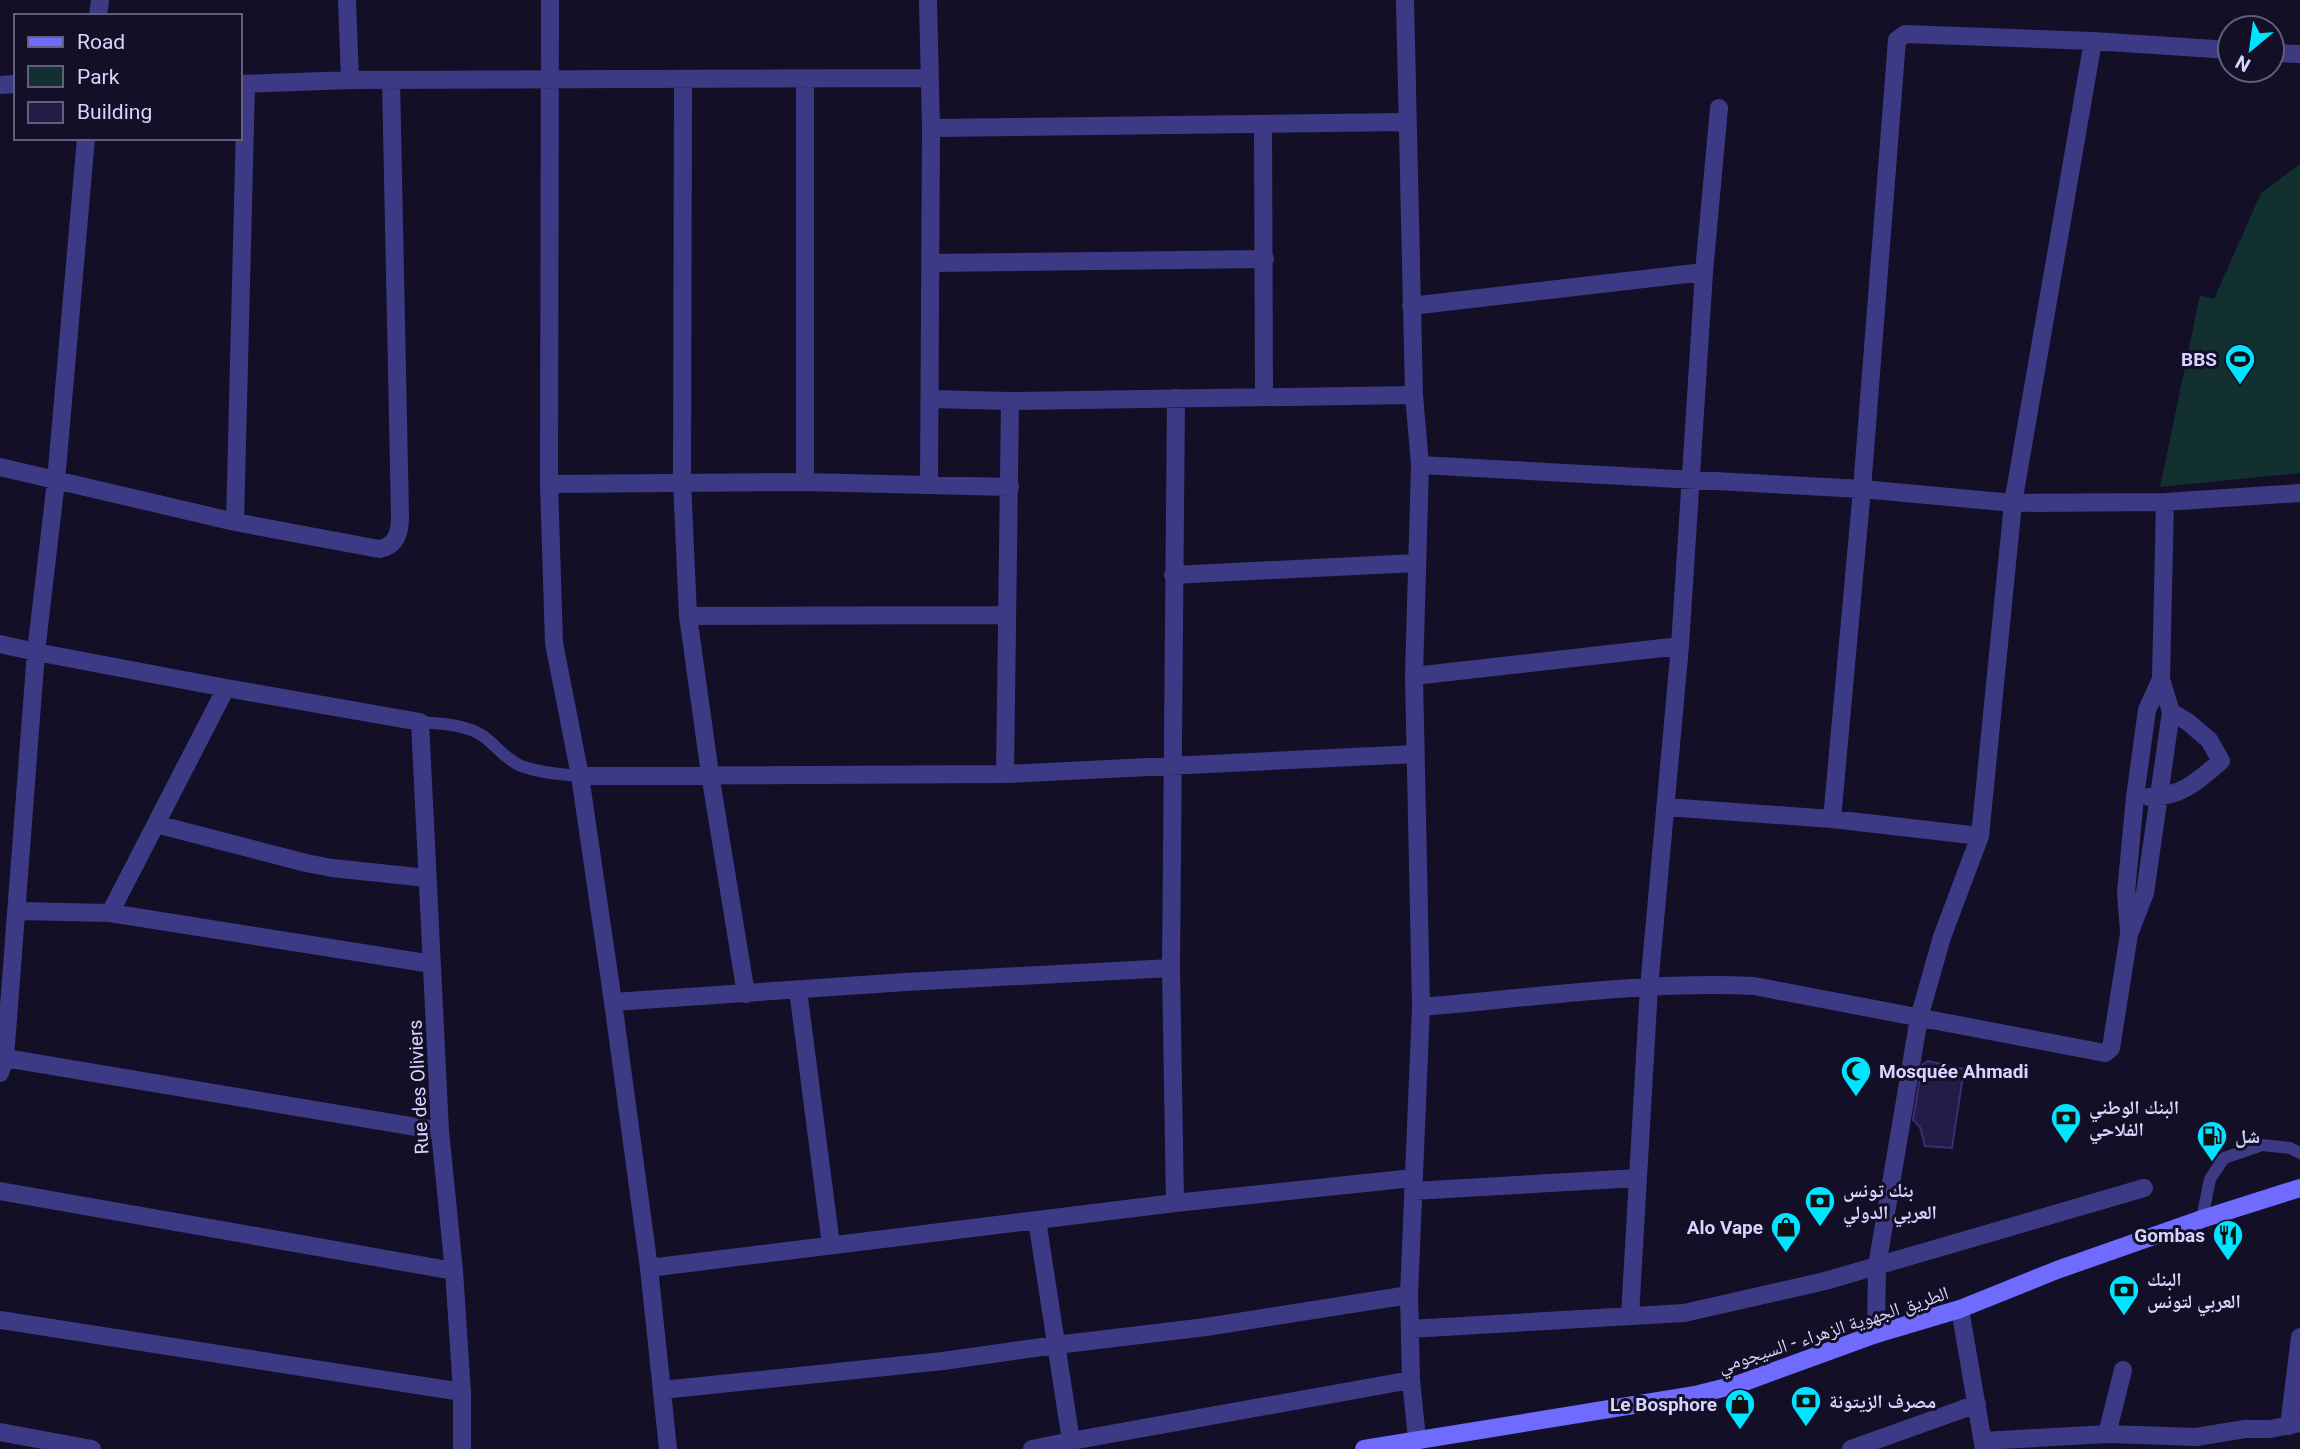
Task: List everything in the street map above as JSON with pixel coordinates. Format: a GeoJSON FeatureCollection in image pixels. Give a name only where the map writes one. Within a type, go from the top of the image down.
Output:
{"type":"FeatureCollection","features":[{"type":"Feature","properties":{"kind":"main road","name":"الطريق الجهوية الزهراء - السيجومي"},"geometry":{"type":"LineString","coordinates":[[1364,1449],[1695,1395],[1749,1380],[1876,1334],[1960,1309],[2057,1270],[2202,1219],[2300,1188]]}},
{"type":"Feature","properties":{"kind":"street"},"geometry":{"type":"LineString","coordinates":[[347,0],[349,80]]}},
{"type":"Feature","properties":{"kind":"street"},"geometry":{"type":"LineString","coordinates":[[550,0],[550,484],[554,643],[580,776],[613,1002],[649,1268],[668,1449]]}},
{"type":"Feature","properties":{"kind":"street"},"geometry":{"type":"LineString","coordinates":[[928,0],[931,128],[929,484]]}},
{"type":"Feature","properties":{"kind":"street"},"geometry":{"type":"LineString","coordinates":[[1405,0],[1411,306],[1420,465],[1414,676],[1421,1007],[1409,1295],[1411,1380],[1417,1439]]}},
{"type":"Feature","properties":{"kind":"street"},"geometry":{"type":"LineString","coordinates":[[1832,819],[1897,40],[1905,34],[2216,49]]}},
{"type":"Feature","properties":{"kind":"street"},"geometry":{"type":"LineString","coordinates":[[1876,1334],[1877,1266],[1919,1018],[1942,937],[1980,836],[2013,503],[2092,41]]}},
{"type":"Feature","properties":{"kind":"street"},"geometry":{"type":"LineString","coordinates":[[242,139],[243,84],[349,80],[929,78]]}},
{"type":"Feature","properties":{"kind":"street"},"geometry":{"type":"LineString","coordinates":[[805,482],[806,79]]}},
{"type":"Feature","properties":{"kind":"street"},"geometry":{"type":"LineString","coordinates":[[0,467],[235,523],[379,550],[389,548],[397,538],[400,516],[391,80]]}},
{"type":"Feature","properties":{"kind":"street"},"geometry":{"type":"LineString","coordinates":[[683,80],[682,482],[688,616],[710,774],[746,993]]}},
{"type":"Feature","properties":{"kind":"street"},"geometry":{"type":"LineString","coordinates":[[1630,1317],[1649,987],[1680,646],[1704,272],[1719,108]]}},
{"type":"Feature","properties":{"kind":"street"},"geometry":{"type":"LineString","coordinates":[[931,128],[1406,122]]}},
{"type":"Feature","properties":{"kind":"street"},"geometry":{"type":"LineString","coordinates":[[1263,125],[1265,397]]}},
{"type":"Feature","properties":{"kind":"street"},"geometry":{"type":"LineString","coordinates":[[86,140],[55,481],[36,652],[18,911],[3,1065],[440,1131]]}},
{"type":"Feature","properties":{"kind":"street"},"geometry":{"type":"LineString","coordinates":[[235,523],[242,140]]}},
{"type":"Feature","properties":{"kind":"street"},"geometry":{"type":"LineString","coordinates":[[931,263],[1265,259]]}},
{"type":"Feature","properties":{"kind":"street"},"geometry":{"type":"LineString","coordinates":[[1411,306],[1704,272]]}},
{"type":"Feature","properties":{"kind":"street"},"geometry":{"type":"LineString","coordinates":[[930,399],[1010,401],[1414,395]]}},
{"type":"Feature","properties":{"kind":"street"},"geometry":{"type":"LineString","coordinates":[[1175,1203],[1171,968],[1176,398]]}},
{"type":"Feature","properties":{"kind":"street"},"geometry":{"type":"LineString","coordinates":[[1005,774],[1010,401]]}},
{"type":"Feature","properties":{"kind":"street"},"geometry":{"type":"LineString","coordinates":[[1420,465],[1861,489],[2013,503],[2165,502],[2300,493]]}},
{"type":"Feature","properties":{"kind":"street"},"geometry":{"type":"LineString","coordinates":[[550,484],[805,482],[1010,487]]}},
{"type":"Feature","properties":{"kind":"street"},"geometry":{"type":"LineString","coordinates":[[1421,1007],[1649,987],[1720,984],[1754,986],[2105,1054],[2111,1048],[2129,934],[2145,894],[2171,712],[2161,679],[2165,502]]}},
{"type":"Feature","properties":{"kind":"street"},"geometry":{"type":"LineString","coordinates":[[1173,575],[1416,563]]}},
{"type":"Feature","properties":{"kind":"street"},"geometry":{"type":"LineString","coordinates":[[688,616],[1007,615]]}},
{"type":"Feature","properties":{"kind":"street"},"geometry":{"type":"LineString","coordinates":[[0,644],[420,722]]}},
{"type":"Feature","properties":{"kind":"street"},"geometry":{"type":"LineString","coordinates":[[1414,676],[1680,646]]}},
{"type":"Feature","properties":{"kind":"street"},"geometry":{"type":"LineString","coordinates":[[2129,934],[2126,892],[2135,797],[2147,710],[2161,679]]}},
{"type":"Feature","properties":{"kind":"street"},"geometry":{"type":"LineString","coordinates":[[110,913],[226,688]]}},
{"type":"Feature","properties":{"kind":"street"},"geometry":{"type":"LineString","coordinates":[[2135,797],[2171,796],[2195,783],[2221,761],[2209,740],[2171,712]]}},
{"type":"Feature","properties":{"kind":"street","name":"Rue des Oliviers"},"geometry":{"type":"LineString","coordinates":[[420,722],[440,1131],[454,1272],[462,1392],[462,1449]]}},
{"type":"Feature","properties":{"kind":"street"},"geometry":{"type":"LineString","coordinates":[[580,776],[1005,774],[1415,754]]}},
{"type":"Feature","properties":{"kind":"street"},"geometry":{"type":"LineString","coordinates":[[1666,807],[1832,819],[1980,836]]}},
{"type":"Feature","properties":{"kind":"street"},"geometry":{"type":"LineString","coordinates":[[156,824],[319,865],[428,878]]}},
{"type":"Feature","properties":{"kind":"street"},"geometry":{"type":"LineString","coordinates":[[18,911],[110,913],[432,964]]}},
{"type":"Feature","properties":{"kind":"street"},"geometry":{"type":"LineString","coordinates":[[613,1002],[1171,968]]}},
{"type":"Feature","properties":{"kind":"street"},"geometry":{"type":"LineString","coordinates":[[798,990],[831,1245]]}},
{"type":"Feature","properties":{"kind":"street"},"geometry":{"type":"LineString","coordinates":[[649,1268],[1175,1203],[1413,1184],[1638,1178]]}},
{"type":"Feature","properties":{"kind":"street"},"geometry":{"type":"LineString","coordinates":[[1410,1329],[1684,1313],[1727,1305],[1825,1281],[2144,1188]]}},
{"type":"Feature","properties":{"kind":"street"},"geometry":{"type":"LineString","coordinates":[[0,1191],[454,1272]]}},
{"type":"Feature","properties":{"kind":"street"},"geometry":{"type":"LineString","coordinates":[[1037,1220],[1071,1441]]}},
{"type":"Feature","properties":{"kind":"street"},"geometry":{"type":"LineString","coordinates":[[662,1390],[943,1361],[1206,1327],[1409,1295]]}},
{"type":"Feature","properties":{"kind":"street"},"geometry":{"type":"LineString","coordinates":[[1960,1309],[1984,1445],[2107,1434],[2196,1437],[2294,1424],[2300,1337]]}},
{"type":"Feature","properties":{"kind":"street"},"geometry":{"type":"LineString","coordinates":[[0,1320],[462,1392]]}},
{"type":"Feature","properties":{"kind":"street"},"geometry":{"type":"LineString","coordinates":[[2107,1434],[2123,1370]]}},
{"type":"Feature","properties":{"kind":"street"},"geometry":{"type":"LineString","coordinates":[[1032,1449],[1411,1380]]}},
{"type":"Feature","properties":{"kind":"street"},"geometry":{"type":"LineString","coordinates":[[1852,1449],[1976,1404]]}},
{"type":"Feature","properties":{"kind":"street"},"geometry":{"type":"LineString","coordinates":[[0,1432],[92,1449]]}},
{"type":"Feature","properties":{"kind":"lane"},"geometry":{"type":"LineString","coordinates":[[420,722],[470,730],[519,765],[542,772],[580,776]]}},
{"type":"Feature","properties":{"kind":"lane"},"geometry":{"type":"LineString","coordinates":[[2202,1219],[2210,1179],[2224,1158],[2262,1145],[2290,1147],[2300,1153]]}},
{"type":"Feature","properties":{"kind":"green space","name":"BBS"},"geometry":{"type":"Polygon","coordinates":[[[2300,164],[2300,473],[2160,487],[2200,295],[2214,299],[2261,193],[2300,164]]]}},
{"type":"Feature","properties":{"kind":"building"},"geometry":{"type":"Polygon","coordinates":[[[1928,1061],[1964,1069],[1952,1148],[1925,1146],[1920,1127],[1913,1120],[1922,1065],[1928,1061]]]}},
{"type":"Feature","properties":{"kind":"place","name":"BBS"},"geometry":{"type":"Point","coordinates":[2240,386]}},
{"type":"Feature","properties":{"kind":"place","name":"Mosquée Ahmadi"},"geometry":{"type":"Point","coordinates":[1856,1098]}},
{"type":"Feature","properties":{"kind":"place","name":"البنك الوطني الفلاحي"},"geometry":{"type":"Point","coordinates":[2066,1145]}},
{"type":"Feature","properties":{"kind":"place","name":"شل"},"geometry":{"type":"Point","coordinates":[2212,1163]}},
{"type":"Feature","properties":{"kind":"place","name":"بنك تونس العربي الدولي"},"geometry":{"type":"Point","coordinates":[1820,1228]}},
{"type":"Feature","properties":{"kind":"place","name":"Alo Vape"},"geometry":{"type":"Point","coordinates":[1786,1254]}},
{"type":"Feature","properties":{"kind":"place","name":"Gombas"},"geometry":{"type":"Point","coordinates":[2228,1262]}},
{"type":"Feature","properties":{"kind":"place","name":"البنك العربي لتونس"},"geometry":{"type":"Point","coordinates":[2124,1317]}},
{"type":"Feature","properties":{"kind":"place","name":"مصرف الزيتونة"},"geometry":{"type":"Point","coordinates":[1806,1428]}},
{"type":"Feature","properties":{"kind":"place","name":"Le Bosphore"},"geometry":{"type":"Point","coordinates":[1740,1431]}}]}
